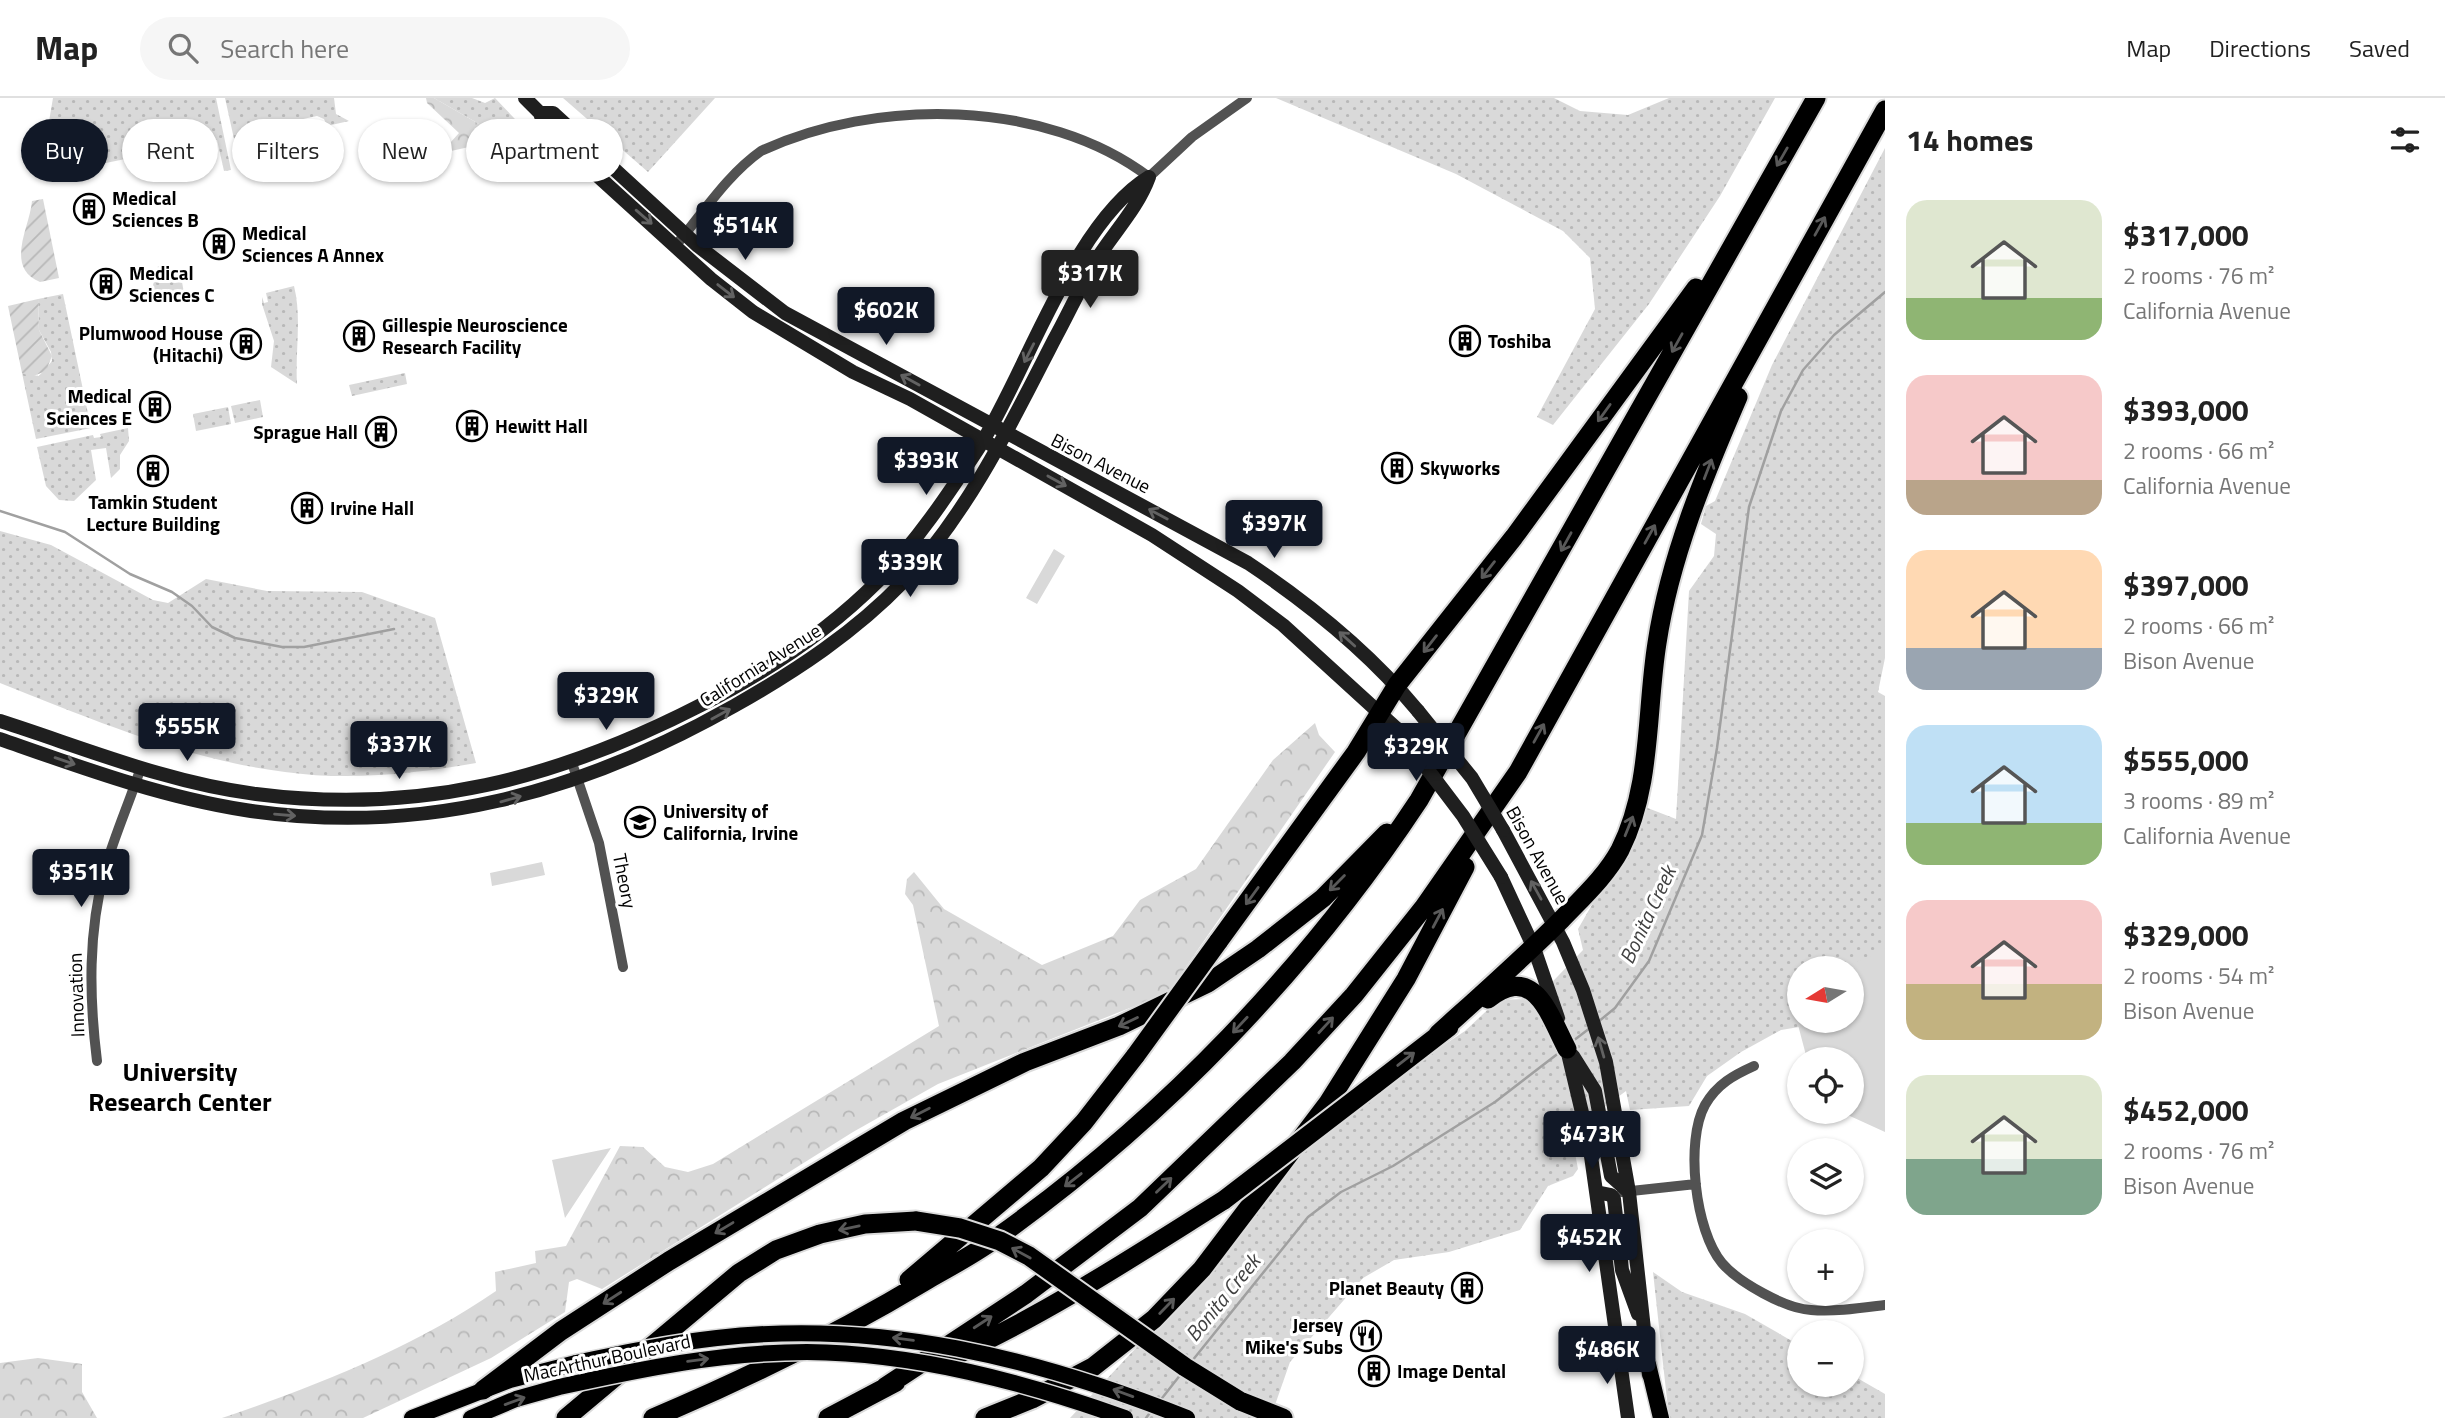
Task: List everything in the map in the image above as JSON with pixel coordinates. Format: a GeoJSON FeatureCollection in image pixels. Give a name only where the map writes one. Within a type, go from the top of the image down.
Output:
{"type":"FeatureCollection","features":[{"type":"Feature","properties":{"kind":"highway"},"geometry":{"type":"LineString","coordinates":[[653,1418],[720,1390],[857,1322],[998,1238],[1084,1171],[1167,1098],[1276,986],[1379,860],[1419,800],[1816,98]]}},
{"type":"Feature","properties":{"kind":"highway"},"geometry":{"type":"LineString","coordinates":[[985,1418],[1032,1399],[1093,1367],[1154,1319],[1202,1269],[1335,1092],[1406,979],[1504,791],[1885,110]]}},
{"type":"Feature","properties":{"kind":"highway"},"geometry":{"type":"LineString","coordinates":[[857,1322],[1041,1168],[1084,1122],[1219,943],[1356,752],[1397,685],[1514,537],[1746,219]]}},
{"type":"Feature","properties":{"kind":"highway"},"geometry":{"type":"LineString","coordinates":[[1438,1034],[1534,948],[1595,885],[1619,851],[1633,820],[1641,787],[1657,643],[1684,533],[1714,452],[1787,286]]}},
{"type":"Feature","properties":{"kind":"highway"},"geometry":{"type":"LineString","coordinates":[[885,1387],[1087,1251],[1140,1208],[1234,1119],[1354,995],[1424,907],[1504,791]]}},
{"type":"Feature","properties":{"kind":"highway"},"geometry":{"type":"LineString","coordinates":[[483,1390],[561,1331],[669,1261],[904,1121],[1015,1067],[1119,1027],[1208,983],[1258,949],[1323,898],[1419,800]]}},
{"type":"Feature","properties":{"kind":"highway"},"geometry":{"type":"LineString","coordinates":[[828,1418],[885,1387],[1008,1331],[1224,1200],[1495,993],[1517,985],[1531,989],[1539,996],[1567,1049]]}},
{"type":"Feature","properties":{"kind":"highway"},"geometry":{"type":"LineString","coordinates":[[566,1418],[739,1273],[776,1250],[820,1234],[865,1224],[916,1221],[960,1228],[1000,1241],[1029,1256],[1185,1367],[1240,1401],[1283,1418]]}},
{"type":"Feature","properties":{"kind":"main road"},"geometry":{"type":"LineString","coordinates":[[525,98],[540,113],[553,113],[681,240]]}},
{"type":"Feature","properties":{"kind":"main road","name":"California Avenue"},"geometry":{"type":"LineString","coordinates":[[0,721],[181,780],[252,794],[312,800],[385,800],[485,787],[572,763],[652,730],[772,665],[831,622],[876,583],[909,547],[942,505],[993,425],[1074,264],[1135,185],[1149,177]]}},
{"type":"Feature","properties":{"kind":"main road","name":"California Avenue"},"geometry":{"type":"LineString","coordinates":[[0,739],[136,785],[243,810],[360,818],[456,811],[578,780],[640,755],[773,684],[824,650],[902,582],[931,549],[998,448],[1097,260],[1143,194],[1149,177]]}},
{"type":"Feature","properties":{"kind":"main road","name":"Bison Avenue"},"geometry":{"type":"LineString","coordinates":[[681,240],[785,313],[1248,563],[1297,596],[1397,685],[1418,710],[1472,778],[1555,925],[1587,1000],[1617,1113],[1629,1192],[1653,1418]]}},
{"type":"Feature","properties":{"kind":"main road","name":"Bison Avenue"},"geometry":{"type":"LineString","coordinates":[[681,240],[734,298],[800,342],[984,440],[1152,535],[1238,591],[1283,625],[1397,729],[1464,816],[1501,877],[1542,970],[1567,1049],[1589,1142],[1628,1418]]}},
{"type":"Feature","properties":{"kind":"main road"},"geometry":{"type":"LineString","coordinates":[[1567,1049],[1595,1091],[1611,1176],[1629,1192]]}},
{"type":"Feature","properties":{"kind":"main road"},"geometry":{"type":"LineString","coordinates":[[1596,1192],[1611,1195],[1614,1199],[1622,1270],[1645,1330]]}},
{"type":"Feature","properties":{"kind":"main road","name":"MacArthur Boulevard"},"geometry":{"type":"LineString","coordinates":[[483,1390],[576,1363],[718,1338],[781,1334],[870,1336],[953,1345],[1035,1366],[1121,1392],[1187,1418]]}},
{"type":"Feature","properties":{"kind":"main road","name":"MacArthur Boulevard"},"geometry":{"type":"LineString","coordinates":[[471,1418],[516,1399],[660,1365],[808,1352],[883,1358],[950,1368],[1027,1385],[1125,1418]]}},
{"type":"Feature","properties":{"kind":"main road"},"geometry":{"type":"LineString","coordinates":[[1648,1364],[1657,1390],[1661,1418]]}},
{"type":"Feature","properties":{"kind":"main road"},"geometry":{"type":"LineString","coordinates":[[412,1418],[483,1390]]}},
{"type":"Feature","properties":{"kind":"street","name":"California Avenue"},"geometry":{"type":"LineString","coordinates":[[1149,177],[1192,137],[1247,98]]}},
{"type":"Feature","properties":{"kind":"street"},"geometry":{"type":"LineString","coordinates":[[951,101],[1034,115],[1111,148],[1149,177]]}},
{"type":"Feature","properties":{"kind":"street"},"geometry":{"type":"LineString","coordinates":[[681,240],[735,172],[764,148],[822,120],[861,108]]}},
{"type":"Feature","properties":{"kind":"street","name":"Theory"},"geometry":{"type":"LineString","coordinates":[[572,763],[599,843],[623,967]]}},
{"type":"Feature","properties":{"kind":"street","name":"Innovation"},"geometry":{"type":"LineString","coordinates":[[97,1061],[90,985],[93,932],[106,865],[141,767]]}},
{"type":"Feature","properties":{"kind":"street"},"geometry":{"type":"LineString","coordinates":[[1754,1066],[1733,1075],[1716,1088],[1704,1106],[1695,1145],[1696,1184],[1709,1241],[1722,1264],[1745,1282],[1775,1299],[1808,1310],[1885,1306]]}},
{"type":"Feature","properties":{"kind":"street"},"geometry":{"type":"LineString","coordinates":[[1596,1192],[1629,1192],[1696,1184]]}},
{"type":"Feature","properties":{"kind":"green space"},"geometry":{"type":"Polygon","coordinates":[[[53,98],[216,98],[231,170],[224,171],[218,144],[218,119],[122,119],[122,160],[108,163],[108,119],[49,119],[53,98]]]}},
{"type":"Feature","properties":{"kind":"green space"},"geometry":{"type":"Polygon","coordinates":[[[225,98],[334,98],[336,114],[349,121],[317,116],[303,119],[232,119],[232,130],[225,98]]]}},
{"type":"Feature","properties":{"kind":"green space"},"geometry":{"type":"Polygon","coordinates":[[[426,98],[434,98],[470,119],[466,119],[466,148],[452,151],[452,141],[459,133],[452,126],[452,119],[444,119],[427,103],[426,98]]]}},
{"type":"Feature","properties":{"kind":"green space"},"geometry":{"type":"Polygon","coordinates":[[[434,98],[472,98],[485,103],[495,98],[515,119],[470,119],[434,98]]]}},
{"type":"Feature","properties":{"kind":"green space"},"geometry":{"type":"Polygon","coordinates":[[[563,98],[715,98],[648,172],[623,150],[623,119],[587,119],[563,98]]]}},
{"type":"Feature","properties":{"kind":"green space"},"geometry":{"type":"Polygon","coordinates":[[[1276,98],[1554,98],[1580,111],[1628,115],[1669,98],[1775,98],[1720,196],[1649,304],[1553,425],[1537,417],[1595,309],[1590,258],[1563,231],[1456,174],[1276,98]]]}},
{"type":"Feature","properties":{"kind":"green space"},"geometry":{"type":"Polygon","coordinates":[[[1885,148],[1885,658],[1878,692],[1885,696],[1885,954],[1864,961],[1864,956],[1787,956],[1787,1029],[1741,1052],[1707,1076],[1689,1106],[1630,1110],[1626,1091],[1571,1132],[1578,1169],[1573,1176],[1548,1186],[1520,1230],[1449,1252],[1394,1260],[1363,1278],[1290,1362],[1275,1405],[1257,1418],[1070,1418],[1231,1247],[1310,1142],[1374,1091],[1465,1031],[1498,1000],[1527,999],[1533,1002],[1583,950],[1578,929],[1597,896],[1611,881],[1645,807],[1676,819],[1689,591],[1714,556],[1716,534],[1701,524],[1706,506],[1715,501],[1772,365],[1885,148]]]}},
{"type":"Feature","properties":{"kind":"green space"},"geometry":{"type":"Polygon","coordinates":[[[43,199],[59,278],[40,282],[29,275],[23,267],[21,257],[32,201],[43,199]]]}},
{"type":"Feature","properties":{"kind":"green space"},"geometry":{"type":"Polygon","coordinates":[[[158,266],[182,282],[185,299],[150,297],[158,266]]]}},
{"type":"Feature","properties":{"kind":"green space"},"geometry":{"type":"Polygon","coordinates":[[[294,286],[298,322],[297,384],[271,367],[274,341],[262,304],[262,297],[264,303],[268,302],[266,293],[294,286]]]}},
{"type":"Feature","properties":{"kind":"green space"},"geometry":{"type":"Polygon","coordinates":[[[63,294],[91,428],[36,439],[22,373],[39,376],[52,361],[51,352],[39,330],[38,299],[63,294]]]}},
{"type":"Feature","properties":{"kind":"green space"},"geometry":{"type":"Polygon","coordinates":[[[38,299],[39,330],[52,356],[46,371],[31,377],[22,373],[8,306],[38,299]]]}},
{"type":"Feature","properties":{"kind":"green space"},"geometry":{"type":"Polygon","coordinates":[[[405,373],[407,384],[352,396],[349,385],[405,373]]]}},
{"type":"Feature","properties":{"kind":"green space"},"geometry":{"type":"Polygon","coordinates":[[[260,400],[263,417],[235,423],[231,406],[260,400]]]}},
{"type":"Feature","properties":{"kind":"green space"},"geometry":{"type":"Polygon","coordinates":[[[228,407],[231,424],[196,431],[193,414],[228,407]]]}},
{"type":"Feature","properties":{"kind":"green space"},"geometry":{"type":"Polygon","coordinates":[[[128,428],[129,441],[120,455],[120,469],[111,478],[106,448],[91,450],[96,480],[74,501],[59,500],[46,486],[37,447],[93,435],[94,438],[101,437],[100,434],[128,428]]]}},
{"type":"Feature","properties":{"kind":"green space"},"geometry":{"type":"Polygon","coordinates":[[[0,531],[51,545],[153,600],[168,603],[206,579],[267,591],[362,592],[435,618],[476,763],[405,773],[357,776],[309,775],[248,766],[140,736],[0,683],[0,531]]]}},
{"type":"Feature","properties":{"kind":"green space"},"geometry":{"type":"Polygon","coordinates":[[[1054,549],[1065,556],[1037,604],[1026,598],[1054,549]]]}},
{"type":"Feature","properties":{"kind":"green space"},"geometry":{"type":"Polygon","coordinates":[[[1315,723],[1319,735],[1335,752],[1172,987],[1160,996],[938,1084],[853,1132],[602,1289],[577,1279],[569,1282],[565,1312],[491,1358],[363,1418],[222,1418],[293,1393],[398,1348],[496,1291],[495,1272],[536,1263],[535,1251],[566,1246],[620,1146],[643,1147],[665,1167],[688,1172],[713,1164],[939,1026],[913,905],[905,894],[907,879],[914,872],[944,909],[1042,965],[1113,936],[1140,900],[1196,869],[1273,760],[1315,723]]]}},
{"type":"Feature","properties":{"kind":"green space"},"geometry":{"type":"Polygon","coordinates":[[[542,862],[545,875],[492,886],[490,873],[542,862]]]}},
{"type":"Feature","properties":{"kind":"green space"},"geometry":{"type":"Polygon","coordinates":[[[1885,951],[1885,1132],[1864,1122],[1864,1047],[1804,1047],[1800,1033],[1864,1033],[1864,959],[1885,951]]]}},
{"type":"Feature","properties":{"kind":"green space"},"geometry":{"type":"Polygon","coordinates":[[[611,1148],[565,1218],[552,1160],[611,1148]]]}},
{"type":"Feature","properties":{"kind":"green space"},"geometry":{"type":"Polygon","coordinates":[[[1653,1272],[1682,1292],[1745,1314],[1787,1338],[1787,1397],[1864,1397],[1864,1382],[1885,1394],[1885,1418],[1669,1418],[1653,1272]]]}},
{"type":"Feature","properties":{"kind":"green space"},"geometry":{"type":"Polygon","coordinates":[[[38,1358],[82,1364],[82,1392],[97,1418],[0,1418],[0,1363],[38,1358]]]}},
{"type":"Feature","properties":{"kind":"waterway","name":"Bonita Creek"},"geometry":{"type":"LineString","coordinates":[[1598,1022],[1615,1008],[1649,961],[1702,835],[1717,748],[1749,507],[1781,411],[1803,370],[1834,335],[1885,292]]}},
{"type":"Feature","properties":{"kind":"waterway"},"geometry":{"type":"LineString","coordinates":[[0,511],[65,532],[130,574],[172,592],[192,606],[212,627],[235,638],[282,647],[304,647],[394,629]]}},
{"type":"Feature","properties":{"kind":"waterway","name":"Bonita Creek"},"geometry":{"type":"LineString","coordinates":[[1573,1041],[1590,1028]]}},
{"type":"Feature","properties":{"kind":"waterway","name":"Bonita Creek"},"geometry":{"type":"LineString","coordinates":[[1192,1361],[1308,1217],[1341,1192],[1393,1166],[1495,1102],[1560,1052]]}},
{"type":"Feature","properties":{"kind":"waterway","name":"Bonita Creek"},"geometry":{"type":"LineString","coordinates":[[1159,1402],[1181,1374]]}},
{"type":"Feature","properties":{"kind":"waterway","name":"Bonita Creek"},"geometry":{"type":"LineString","coordinates":[[1146,1418],[1152,1410]]}},
{"type":"Feature","properties":{"kind":"place","name":"Medical Sciences B"},"geometry":{"type":"Point","coordinates":[89,209]}},
{"type":"Feature","properties":{"kind":"place","name":"Medical Sciences A Annex"},"geometry":{"type":"Point","coordinates":[219,244]}},
{"type":"Feature","properties":{"kind":"place","name":"Medical Sciences C"},"geometry":{"type":"Point","coordinates":[106,284]}},
{"type":"Feature","properties":{"kind":"place","name":"Gillespie Neuroscience Research Facility"},"geometry":{"type":"Point","coordinates":[359,336]}},
{"type":"Feature","properties":{"kind":"place","name":"Toshiba"},"geometry":{"type":"Point","coordinates":[1465,341]}},
{"type":"Feature","properties":{"kind":"place","name":"Plumwood House (Hitachi)"},"geometry":{"type":"Point","coordinates":[246,344]}},
{"type":"Feature","properties":{"kind":"place","name":"Medical Sciences E"},"geometry":{"type":"Point","coordinates":[155,407]}},
{"type":"Feature","properties":{"kind":"place","name":"Hewitt Hall"},"geometry":{"type":"Point","coordinates":[472,426]}},
{"type":"Feature","properties":{"kind":"place","name":"Sprague Hall"},"geometry":{"type":"Point","coordinates":[381,432]}},
{"type":"Feature","properties":{"kind":"place","name":"Skyworks"},"geometry":{"type":"Point","coordinates":[1397,468]}},
{"type":"Feature","properties":{"kind":"place","name":"Tamkin Student Lecture Building"},"geometry":{"type":"Point","coordinates":[153,471]}},
{"type":"Feature","properties":{"kind":"place","name":"Irvine Hall"},"geometry":{"type":"Point","coordinates":[307,508]}},
{"type":"Feature","properties":{"kind":"place","name":"University of California, Irvine"},"geometry":{"type":"Point","coordinates":[640,822]}},
{"type":"Feature","properties":{"kind":"place","name":"Planet Beauty"},"geometry":{"type":"Point","coordinates":[1467,1288]}},
{"type":"Feature","properties":{"kind":"place","name":"Jersey Mike's Subs"},"geometry":{"type":"Point","coordinates":[1366,1336]}},
{"type":"Feature","properties":{"kind":"place","name":"Image Dental"},"geometry":{"type":"Point","coordinates":[1374,1371]}},
{"type":"Feature","properties":{"kind":"district","name":"University Research Center"},"geometry":{"type":"Point","coordinates":[180,1087]}}]}
